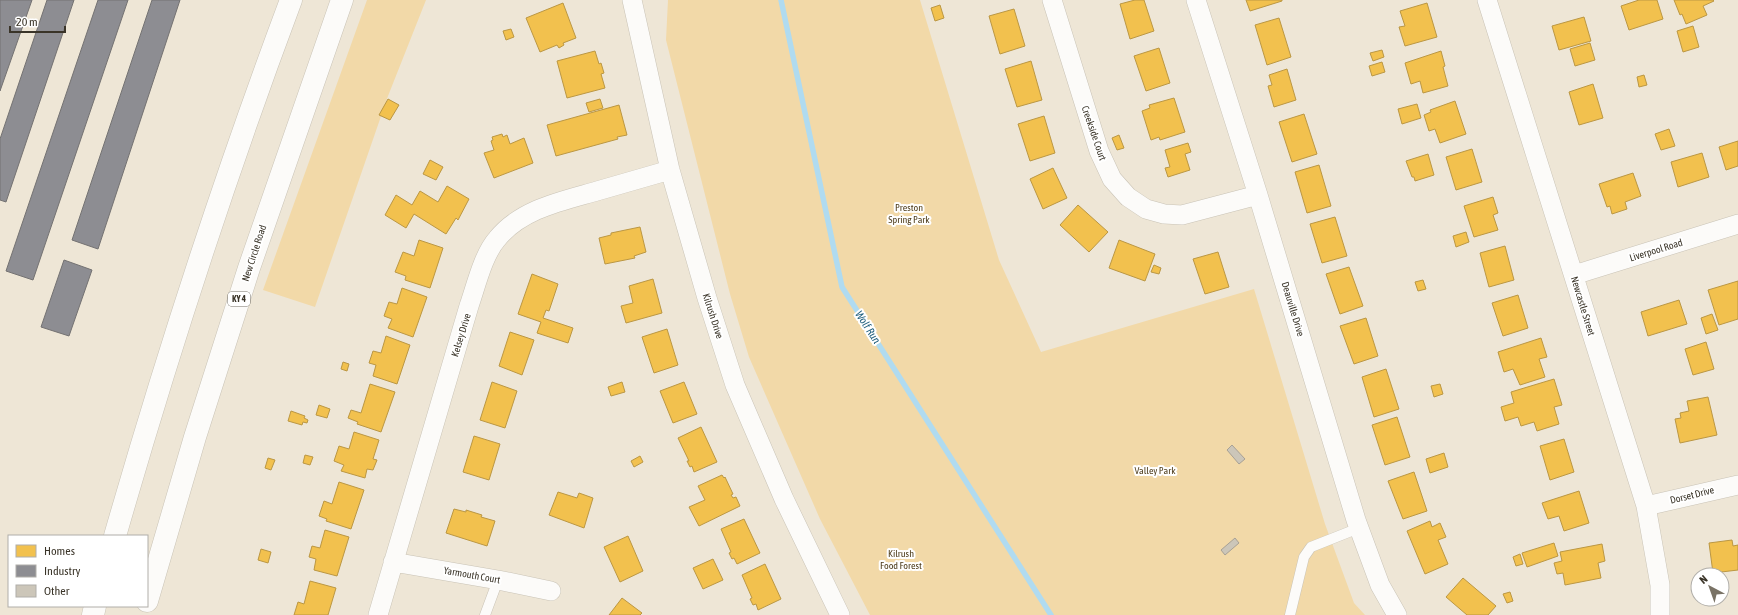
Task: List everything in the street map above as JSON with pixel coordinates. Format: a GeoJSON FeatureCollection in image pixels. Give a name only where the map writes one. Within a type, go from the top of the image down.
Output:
{"type":"FeatureCollection","features":[{"type":"Feature","properties":{"kind":"highway"},"geometry":{"type":"LineString","coordinates":[[115,535],[174,341],[246,120],[291,0]]}},
{"type":"Feature","properties":{"kind":"highway","name":"New Circle Road"},"geometry":{"type":"LineString","coordinates":[[148,598],[195,437],[249,268],[342,0]]}},
{"type":"Feature","properties":{"kind":"street","name":"Kilrush Drive"},"geometry":{"type":"LineString","coordinates":[[632,0],[670,170],[707,298],[735,385],[784,499],[840,615]]}},
{"type":"Feature","properties":{"kind":"street","name":"Creekside Court"},"geometry":{"type":"LineString","coordinates":[[1052,0],[1098,151],[1112,179],[1128,197],[1146,209],[1164,214],[1182,215],[1258,195]]}},
{"type":"Feature","properties":{"kind":"street","name":"Deauville Drive"},"geometry":{"type":"LineString","coordinates":[[1196,0],[1258,195],[1359,528],[1380,585],[1397,615]]}},
{"type":"Feature","properties":{"kind":"street","name":"Newcastle Street"},"geometry":{"type":"LineString","coordinates":[[1487,0],[1646,506],[1660,585],[1660,615]]}},
{"type":"Feature","properties":{"kind":"street","name":"Kelsey Drive"},"geometry":{"type":"LineString","coordinates":[[378,615],[392,562],[470,306],[487,256],[496,239],[511,224],[531,212],[564,200],[670,170]]}},
{"type":"Feature","properties":{"kind":"street","name":"Liverpool Road"},"geometry":{"type":"LineString","coordinates":[[1574,275],[1738,224]]}},
{"type":"Feature","properties":{"kind":"street","name":"Dorset Drive"},"geometry":{"type":"LineString","coordinates":[[1646,506],[1738,486]]}},
{"type":"Feature","properties":{"kind":"street","name":"Yarmouth Court"},"geometry":{"type":"LineString","coordinates":[[392,562],[498,580],[551,591]]}},
{"type":"Feature","properties":{"kind":"lane"},"geometry":{"type":"LineString","coordinates":[[1290,615],[1304,557],[1310,546],[1359,528]]}},
{"type":"Feature","properties":{"kind":"lane"},"geometry":{"type":"LineString","coordinates":[[485,615],[498,580]]}},
{"type":"Feature","properties":{"kind":"green space"},"geometry":{"type":"Polygon","coordinates":[[[367,0],[426,0],[388,96],[315,307],[263,290],[367,0]]]}},
{"type":"Feature","properties":{"kind":"green space"},"geometry":{"type":"Polygon","coordinates":[[[668,0],[920,0],[999,260],[1041,352],[1254,289],[1325,524],[1354,603],[1365,615],[870,615],[820,519],[749,357],[730,294],[666,40],[668,0]]]}},
{"type":"Feature","properties":{"kind":"building: Homes"},"geometry":{"type":"Polygon","coordinates":[[[1135,0],[1144,0],[1154,31],[1130,39],[1120,4],[1135,0]]]}},
{"type":"Feature","properties":{"kind":"building: Homes"},"geometry":{"type":"Polygon","coordinates":[[[1246,0],[1282,0],[1282,1],[1250,11],[1246,0]]]}},
{"type":"Feature","properties":{"kind":"building: Homes"},"geometry":{"type":"Polygon","coordinates":[[[1639,0],[1657,0],[1663,19],[1629,30],[1621,6],[1639,0]]]}},
{"type":"Feature","properties":{"kind":"building: Homes"},"geometry":{"type":"Polygon","coordinates":[[[1674,0],[1714,1],[1703,6],[1707,15],[1686,24],[1682,14],[1680,15],[1674,0]]]}},
{"type":"Feature","properties":{"kind":"building: Homes"},"geometry":{"type":"Polygon","coordinates":[[[563,3],[576,38],[563,43],[564,45],[559,48],[557,45],[540,52],[526,18],[563,3]]]}},
{"type":"Feature","properties":{"kind":"building: Homes"},"geometry":{"type":"Polygon","coordinates":[[[1427,3],[1437,37],[1405,46],[1399,27],[1405,26],[1400,11],[1427,3]]]}},
{"type":"Feature","properties":{"kind":"building: Homes"},"geometry":{"type":"Polygon","coordinates":[[[940,5],[944,18],[935,21],[931,8],[940,5]]]}},
{"type":"Feature","properties":{"kind":"building: Homes"},"geometry":{"type":"Polygon","coordinates":[[[1014,9],[1025,46],[1000,54],[989,16],[1014,9]]]}},
{"type":"Feature","properties":{"kind":"building: Homes"},"geometry":{"type":"Polygon","coordinates":[[[1584,17],[1591,41],[1559,50],[1552,26],[1584,17]]]}},
{"type":"Feature","properties":{"kind":"building: Homes"},"geometry":{"type":"Polygon","coordinates":[[[1279,18],[1291,57],[1267,65],[1255,25],[1279,18]]]}},
{"type":"Feature","properties":{"kind":"building: Homes"},"geometry":{"type":"Polygon","coordinates":[[[1693,26],[1699,47],[1683,52],[1677,31],[1693,26]]]}},
{"type":"Feature","properties":{"kind":"building: Homes"},"geometry":{"type":"Polygon","coordinates":[[[511,29],[514,37],[506,40],[503,31],[511,29]]]}},
{"type":"Feature","properties":{"kind":"building: Homes"},"geometry":{"type":"Polygon","coordinates":[[[1590,43],[1595,60],[1575,66],[1570,49],[1590,43]]]}},
{"type":"Feature","properties":{"kind":"building: Homes"},"geometry":{"type":"Polygon","coordinates":[[[1159,48],[1170,83],[1146,91],[1134,56],[1159,48]]]}},
{"type":"Feature","properties":{"kind":"building: Homes"},"geometry":{"type":"Polygon","coordinates":[[[1382,50],[1384,57],[1373,61],[1370,53],[1382,50]]]}},
{"type":"Feature","properties":{"kind":"building: Homes"},"geometry":{"type":"Polygon","coordinates":[[[595,51],[599,64],[601,63],[604,73],[601,74],[605,88],[567,98],[557,61],[595,51]]]}},
{"type":"Feature","properties":{"kind":"building: Homes"},"geometry":{"type":"Polygon","coordinates":[[[1441,51],[1448,86],[1423,93],[1420,81],[1411,84],[1405,63],[1441,51]]]}},
{"type":"Feature","properties":{"kind":"building: Homes"},"geometry":{"type":"Polygon","coordinates":[[[1031,61],[1042,100],[1017,107],[1005,69],[1031,61]]]}},
{"type":"Feature","properties":{"kind":"building: Homes"},"geometry":{"type":"Polygon","coordinates":[[[1382,62],[1385,72],[1372,76],[1369,66],[1382,62]]]}},
{"type":"Feature","properties":{"kind":"building: Homes"},"geometry":{"type":"Polygon","coordinates":[[[1287,69],[1296,100],[1274,107],[1268,86],[1272,85],[1269,75],[1287,69]]]}},
{"type":"Feature","properties":{"kind":"building: Homes"},"geometry":{"type":"Polygon","coordinates":[[[1644,75],[1647,85],[1639,87],[1637,77],[1644,75]]]}},
{"type":"Feature","properties":{"kind":"building: Homes"},"geometry":{"type":"Polygon","coordinates":[[[1593,84],[1603,118],[1579,125],[1569,92],[1593,84]]]}},
{"type":"Feature","properties":{"kind":"building: Homes"},"geometry":{"type":"Polygon","coordinates":[[[1174,98],[1185,132],[1160,140],[1159,137],[1151,140],[1142,111],[1150,108],[1149,105],[1174,98]]]}},
{"type":"Feature","properties":{"kind":"building: Homes"},"geometry":{"type":"Polygon","coordinates":[[[388,99],[399,105],[390,120],[379,115],[388,99]]]}},
{"type":"Feature","properties":{"kind":"building: Homes"},"geometry":{"type":"Polygon","coordinates":[[[600,99],[603,108],[589,112],[586,103],[600,99]]]}},
{"type":"Feature","properties":{"kind":"building: Homes"},"geometry":{"type":"Polygon","coordinates":[[[1455,101],[1466,134],[1440,143],[1435,129],[1429,131],[1424,115],[1431,112],[1430,110],[1455,101]]]}},
{"type":"Feature","properties":{"kind":"building: Homes"},"geometry":{"type":"Polygon","coordinates":[[[1417,104],[1421,118],[1402,124],[1398,109],[1417,104]]]}},
{"type":"Feature","properties":{"kind":"building: Homes"},"geometry":{"type":"Polygon","coordinates":[[[619,105],[627,135],[617,137],[618,139],[556,156],[547,125],[619,105]]]}},
{"type":"Feature","properties":{"kind":"building: Homes"},"geometry":{"type":"Polygon","coordinates":[[[1304,114],[1317,154],[1292,162],[1279,122],[1304,114]]]}},
{"type":"Feature","properties":{"kind":"building: Homes"},"geometry":{"type":"Polygon","coordinates":[[[1044,116],[1055,153],[1030,161],[1018,124],[1044,116]]]}},
{"type":"Feature","properties":{"kind":"building: Homes"},"geometry":{"type":"Polygon","coordinates":[[[1669,129],[1675,146],[1661,150],[1655,134],[1669,129]]]}},
{"type":"Feature","properties":{"kind":"building: Homes"},"geometry":{"type":"Polygon","coordinates":[[[502,134],[503,137],[507,135],[510,144],[524,138],[533,163],[494,178],[484,153],[494,150],[491,141],[493,140],[492,137],[502,134]]]}},
{"type":"Feature","properties":{"kind":"building: Homes"},"geometry":{"type":"Polygon","coordinates":[[[1119,135],[1124,148],[1117,150],[1112,138],[1119,135]]]}},
{"type":"Feature","properties":{"kind":"building: Homes"},"geometry":{"type":"Polygon","coordinates":[[[1738,141],[1738,166],[1726,170],[1719,147],[1738,141]]]}},
{"type":"Feature","properties":{"kind":"building: Homes"},"geometry":{"type":"Polygon","coordinates":[[[1188,143],[1191,152],[1185,154],[1190,170],[1168,177],[1165,168],[1170,167],[1165,150],[1188,143]]]}},
{"type":"Feature","properties":{"kind":"building: Homes"},"geometry":{"type":"Polygon","coordinates":[[[1472,149],[1482,182],[1456,190],[1446,157],[1472,149]]]}},
{"type":"Feature","properties":{"kind":"building: Homes"},"geometry":{"type":"Polygon","coordinates":[[[1702,153],[1709,177],[1678,187],[1671,162],[1702,153]]]}},
{"type":"Feature","properties":{"kind":"building: Homes"},"geometry":{"type":"Polygon","coordinates":[[[1428,154],[1434,175],[1415,181],[1406,161],[1428,154]]]}},
{"type":"Feature","properties":{"kind":"building: Homes"},"geometry":{"type":"Polygon","coordinates":[[[430,160],[443,167],[436,180],[423,174],[430,160]]]}},
{"type":"Feature","properties":{"kind":"building: Homes"},"geometry":{"type":"Polygon","coordinates":[[[1319,165],[1331,206],[1307,213],[1295,172],[1319,165]]]}},
{"type":"Feature","properties":{"kind":"building: Homes"},"geometry":{"type":"Polygon","coordinates":[[[1053,168],[1067,198],[1043,209],[1030,179],[1053,168]]]}},
{"type":"Feature","properties":{"kind":"building: Homes"},"geometry":{"type":"Polygon","coordinates":[[[1633,173],[1641,196],[1625,202],[1627,209],[1612,214],[1610,206],[1607,207],[1599,184],[1633,173]]]}},
{"type":"Feature","properties":{"kind":"building: Homes"},"geometry":{"type":"Polygon","coordinates":[[[447,186],[469,199],[458,220],[456,218],[446,234],[414,214],[406,228],[385,215],[396,195],[412,205],[420,191],[438,202],[447,186]]]}},
{"type":"Feature","properties":{"kind":"building: Homes"},"geometry":{"type":"Polygon","coordinates":[[[1493,197],[1498,213],[1493,215],[1498,230],[1474,237],[1464,206],[1493,197]]]}},
{"type":"Feature","properties":{"kind":"building: Homes"},"geometry":{"type":"Polygon","coordinates":[[[1078,205],[1108,232],[1089,252],[1060,225],[1078,205]]]}},
{"type":"Feature","properties":{"kind":"building: Homes"},"geometry":{"type":"Polygon","coordinates":[[[1335,217],[1347,256],[1322,263],[1310,224],[1335,217]]]}},
{"type":"Feature","properties":{"kind":"building: Homes"},"geometry":{"type":"Polygon","coordinates":[[[640,227],[646,252],[634,256],[635,258],[605,264],[599,238],[611,235],[611,233],[640,227]]]}},
{"type":"Feature","properties":{"kind":"building: Homes"},"geometry":{"type":"Polygon","coordinates":[[[1466,232],[1469,242],[1456,247],[1453,236],[1466,232]]]}},
{"type":"Feature","properties":{"kind":"building: Homes"},"geometry":{"type":"Polygon","coordinates":[[[419,240],[443,248],[430,288],[405,280],[406,276],[395,272],[403,252],[414,256],[419,240]]]}},
{"type":"Feature","properties":{"kind":"building: Homes"},"geometry":{"type":"Polygon","coordinates":[[[1119,240],[1155,254],[1145,281],[1109,268],[1119,240]]]}},
{"type":"Feature","properties":{"kind":"building: Homes"},"geometry":{"type":"Polygon","coordinates":[[[1505,246],[1514,280],[1489,287],[1480,253],[1505,246]]]}},
{"type":"Feature","properties":{"kind":"building: Homes"},"geometry":{"type":"Polygon","coordinates":[[[1218,252],[1229,287],[1205,294],[1193,259],[1218,252]]]}},
{"type":"Feature","properties":{"kind":"building: Homes"},"geometry":{"type":"Polygon","coordinates":[[[1154,265],[1161,268],[1159,274],[1151,272],[1154,265]]]}},
{"type":"Feature","properties":{"kind":"building: Homes"},"geometry":{"type":"Polygon","coordinates":[[[1349,267],[1363,306],[1340,314],[1326,274],[1349,267]]]}},
{"type":"Feature","properties":{"kind":"building: Homes"},"geometry":{"type":"Polygon","coordinates":[[[532,274],[558,284],[549,311],[546,310],[543,318],[573,328],[568,343],[537,333],[541,322],[518,314],[532,274]]]}},
{"type":"Feature","properties":{"kind":"building: Homes"},"geometry":{"type":"Polygon","coordinates":[[[653,279],[662,313],[626,323],[621,306],[633,303],[629,286],[653,279]]]}},
{"type":"Feature","properties":{"kind":"building: Homes"},"geometry":{"type":"Polygon","coordinates":[[[1423,280],[1426,289],[1418,291],[1415,282],[1423,280]]]}},
{"type":"Feature","properties":{"kind":"building: Homes"},"geometry":{"type":"Polygon","coordinates":[[[1738,281],[1738,319],[1719,325],[1708,290],[1738,281]]]}},
{"type":"Feature","properties":{"kind":"building: Homes"},"geometry":{"type":"Polygon","coordinates":[[[402,288],[427,297],[413,337],[388,328],[392,319],[384,316],[389,302],[397,304],[402,288]]]}},
{"type":"Feature","properties":{"kind":"building: Homes"},"geometry":{"type":"Polygon","coordinates":[[[1518,295],[1528,328],[1503,336],[1492,303],[1518,295]]]}},
{"type":"Feature","properties":{"kind":"building: Homes"},"geometry":{"type":"Polygon","coordinates":[[[1679,300],[1687,324],[1648,336],[1641,312],[1679,300]]]}},
{"type":"Feature","properties":{"kind":"building: Homes"},"geometry":{"type":"Polygon","coordinates":[[[1712,314],[1718,330],[1706,334],[1701,318],[1712,314]]]}},
{"type":"Feature","properties":{"kind":"building: Homes"},"geometry":{"type":"Polygon","coordinates":[[[1366,318],[1378,356],[1354,364],[1340,326],[1366,318]]]}},
{"type":"Feature","properties":{"kind":"building: Homes"},"geometry":{"type":"Polygon","coordinates":[[[667,329],[678,365],[654,373],[642,337],[667,329]]]}},
{"type":"Feature","properties":{"kind":"building: Homes"},"geometry":{"type":"Polygon","coordinates":[[[510,332],[534,340],[522,375],[499,366],[510,332]]]}},
{"type":"Feature","properties":{"kind":"building: Homes"},"geometry":{"type":"Polygon","coordinates":[[[386,336],[410,345],[397,384],[373,376],[376,365],[369,363],[373,351],[381,353],[386,336]]]}},
{"type":"Feature","properties":{"kind":"building: Homes"},"geometry":{"type":"Polygon","coordinates":[[[1541,338],[1547,357],[1539,359],[1545,377],[1520,385],[1513,369],[1504,372],[1498,352],[1541,338]]]}},
{"type":"Feature","properties":{"kind":"building: Homes"},"geometry":{"type":"Polygon","coordinates":[[[1706,342],[1714,369],[1693,375],[1685,349],[1706,342]]]}},
{"type":"Feature","properties":{"kind":"building: Homes"},"geometry":{"type":"Polygon","coordinates":[[[343,362],[349,364],[347,371],[341,369],[343,362]]]}},
{"type":"Feature","properties":{"kind":"building: Homes"},"geometry":{"type":"Polygon","coordinates":[[[1386,369],[1399,409],[1374,417],[1362,377],[1386,369]]]}},
{"type":"Feature","properties":{"kind":"building: Homes"},"geometry":{"type":"Polygon","coordinates":[[[1554,379],[1562,405],[1554,407],[1559,424],[1537,431],[1534,422],[1521,426],[1518,417],[1505,421],[1501,407],[1514,403],[1511,392],[1554,379]]]}},
{"type":"Feature","properties":{"kind":"building: Homes"},"geometry":{"type":"Polygon","coordinates":[[[492,382],[517,391],[505,428],[480,420],[492,382]]]}},
{"type":"Feature","properties":{"kind":"building: Homes"},"geometry":{"type":"Polygon","coordinates":[[[622,382],[625,392],[611,396],[608,387],[622,382]]]}},
{"type":"Feature","properties":{"kind":"building: Homes"},"geometry":{"type":"Polygon","coordinates":[[[684,382],[697,414],[673,423],[660,391],[684,382]]]}},
{"type":"Feature","properties":{"kind":"building: Homes"},"geometry":{"type":"Polygon","coordinates":[[[370,384],[395,392],[381,432],[357,424],[358,422],[348,418],[351,410],[361,413],[370,384]]]}},
{"type":"Feature","properties":{"kind":"building: Homes"},"geometry":{"type":"Polygon","coordinates":[[[1440,384],[1443,394],[1434,397],[1431,386],[1440,384]]]}},
{"type":"Feature","properties":{"kind":"building: Homes"},"geometry":{"type":"Polygon","coordinates":[[[1708,397],[1717,435],[1680,443],[1675,419],[1681,418],[1680,413],[1689,411],[1687,401],[1708,397]]]}},
{"type":"Feature","properties":{"kind":"building: Homes"},"geometry":{"type":"Polygon","coordinates":[[[319,405],[330,409],[327,418],[316,415],[319,405]]]}},
{"type":"Feature","properties":{"kind":"building: Homes"},"geometry":{"type":"Polygon","coordinates":[[[291,411],[305,416],[304,418],[308,420],[307,423],[303,422],[302,425],[288,421],[291,411]]]}},
{"type":"Feature","properties":{"kind":"building: Homes"},"geometry":{"type":"Polygon","coordinates":[[[1397,417],[1410,457],[1385,465],[1372,425],[1397,417]]]}},
{"type":"Feature","properties":{"kind":"building: Homes"},"geometry":{"type":"Polygon","coordinates":[[[701,427],[717,462],[694,472],[692,466],[690,467],[687,461],[689,461],[678,438],[701,427]]]}},
{"type":"Feature","properties":{"kind":"building: Homes"},"geometry":{"type":"Polygon","coordinates":[[[354,432],[379,440],[373,459],[377,460],[373,470],[367,469],[365,478],[341,471],[344,465],[334,461],[339,446],[349,449],[354,432]]]}},
{"type":"Feature","properties":{"kind":"building: Homes"},"geometry":{"type":"Polygon","coordinates":[[[474,436],[500,444],[489,480],[463,472],[474,436]]]}},
{"type":"Feature","properties":{"kind":"building: Homes"},"geometry":{"type":"Polygon","coordinates":[[[1564,439],[1574,472],[1550,480],[1540,446],[1564,439]]]}},
{"type":"Feature","properties":{"kind":"building: Homes"},"geometry":{"type":"Polygon","coordinates":[[[1444,453],[1448,467],[1430,473],[1426,459],[1444,453]]]}},
{"type":"Feature","properties":{"kind":"building: Homes"},"geometry":{"type":"Polygon","coordinates":[[[305,455],[313,457],[310,465],[303,463],[305,455]]]}},
{"type":"Feature","properties":{"kind":"building: Homes"},"geometry":{"type":"Polygon","coordinates":[[[640,456],[643,462],[634,467],[631,461],[640,456]]]}},
{"type":"Feature","properties":{"kind":"building: Homes"},"geometry":{"type":"Polygon","coordinates":[[[268,458],[275,460],[271,470],[265,468],[268,458]]]}},
{"type":"Feature","properties":{"kind":"building: Homes"},"geometry":{"type":"Polygon","coordinates":[[[1414,472],[1427,511],[1403,519],[1388,481],[1414,472]]]}},
{"type":"Feature","properties":{"kind":"building: Homes"},"geometry":{"type":"Polygon","coordinates":[[[722,475],[724,478],[725,477],[733,494],[731,495],[733,498],[736,497],[740,506],[699,526],[689,507],[705,500],[698,486],[722,475]]]}},
{"type":"Feature","properties":{"kind":"building: Homes"},"geometry":{"type":"Polygon","coordinates":[[[339,482],[364,490],[351,529],[326,521],[327,519],[319,516],[324,501],[332,504],[339,482]]]}},
{"type":"Feature","properties":{"kind":"building: Homes"},"geometry":{"type":"Polygon","coordinates":[[[1579,491],[1589,523],[1564,531],[1559,516],[1548,519],[1542,503],[1579,491]]]}},
{"type":"Feature","properties":{"kind":"building: Homes"},"geometry":{"type":"Polygon","coordinates":[[[558,492],[577,498],[579,493],[593,498],[584,528],[549,515],[558,492]]]}},
{"type":"Feature","properties":{"kind":"building: Homes"},"geometry":{"type":"Polygon","coordinates":[[[454,509],[466,512],[466,510],[482,515],[481,517],[495,521],[487,546],[446,533],[454,509]]]}},
{"type":"Feature","properties":{"kind":"building: Homes"},"geometry":{"type":"Polygon","coordinates":[[[744,519],[760,553],[737,564],[729,553],[731,552],[721,529],[744,519]]]}},
{"type":"Feature","properties":{"kind":"building: Homes"},"geometry":{"type":"Polygon","coordinates":[[[1430,521],[1432,527],[1440,523],[1446,537],[1438,540],[1448,564],[1425,574],[1407,531],[1430,521]]]}},
{"type":"Feature","properties":{"kind":"building: Homes"},"geometry":{"type":"Polygon","coordinates":[[[325,530],[349,537],[337,576],[314,570],[316,559],[309,557],[312,546],[320,548],[325,530]]]}},
{"type":"Feature","properties":{"kind":"building: Homes"},"geometry":{"type":"Polygon","coordinates":[[[628,536],[643,571],[620,582],[604,547],[628,536]]]}},
{"type":"Feature","properties":{"kind":"building: Homes"},"geometry":{"type":"Polygon","coordinates":[[[1732,540],[1733,546],[1738,545],[1738,570],[1730,571],[1730,567],[1712,567],[1709,543],[1732,540]]]}},
{"type":"Feature","properties":{"kind":"building: Homes"},"geometry":{"type":"Polygon","coordinates":[[[1554,543],[1558,556],[1527,567],[1522,553],[1554,543]]]}},
{"type":"Feature","properties":{"kind":"building: Homes"},"geometry":{"type":"Polygon","coordinates":[[[1602,544],[1605,561],[1598,563],[1601,578],[1565,585],[1563,573],[1557,574],[1554,563],[1562,561],[1560,552],[1602,544]]]}},
{"type":"Feature","properties":{"kind":"building: Homes"},"geometry":{"type":"Polygon","coordinates":[[[261,549],[271,552],[268,563],[258,560],[261,549]]]}},
{"type":"Feature","properties":{"kind":"building: Homes"},"geometry":{"type":"Polygon","coordinates":[[[1520,554],[1523,564],[1516,566],[1513,557],[1520,554]]]}},
{"type":"Feature","properties":{"kind":"building: Homes"},"geometry":{"type":"Polygon","coordinates":[[[713,559],[723,580],[703,589],[693,568],[713,559]]]}},
{"type":"Feature","properties":{"kind":"building: Homes"},"geometry":{"type":"Polygon","coordinates":[[[765,564],[781,599],[758,610],[756,604],[753,605],[750,599],[752,598],[742,575],[765,564]]]}},
{"type":"Feature","properties":{"kind":"building: Homes"},"geometry":{"type":"Polygon","coordinates":[[[1463,578],[1496,606],[1488,615],[1467,615],[1446,597],[1463,578]]]}},
{"type":"Feature","properties":{"kind":"building: Homes"},"geometry":{"type":"Polygon","coordinates":[[[310,581],[336,588],[328,615],[294,615],[298,602],[304,604],[310,581]]]}},
{"type":"Feature","properties":{"kind":"building: Homes"},"geometry":{"type":"Polygon","coordinates":[[[1510,592],[1513,601],[1507,603],[1503,594],[1510,592]]]}},
{"type":"Feature","properties":{"kind":"building: Homes"},"geometry":{"type":"Polygon","coordinates":[[[622,598],[642,613],[640,615],[609,615],[622,598]]]}},
{"type":"Feature","properties":{"kind":"building: Industry"},"geometry":{"type":"Polygon","coordinates":[[[0,0],[32,0],[0,91],[0,0]]]}},
{"type":"Feature","properties":{"kind":"building: Industry"},"geometry":{"type":"Polygon","coordinates":[[[47,0],[74,0],[6,202],[0,200],[0,139],[47,0]]]}},
{"type":"Feature","properties":{"kind":"building: Industry"},"geometry":{"type":"Polygon","coordinates":[[[98,0],[128,0],[33,280],[6,271],[98,0]]]}},
{"type":"Feature","properties":{"kind":"building: Industry"},"geometry":{"type":"Polygon","coordinates":[[[152,0],[180,0],[98,249],[72,240],[152,0]]]}},
{"type":"Feature","properties":{"kind":"building: Industry"},"geometry":{"type":"Polygon","coordinates":[[[64,260],[92,270],[69,336],[41,327],[64,260]]]}},
{"type":"Feature","properties":{"kind":"building: Other"},"geometry":{"type":"Polygon","coordinates":[[[1232,445],[1245,459],[1239,464],[1227,450],[1232,445]]]}},
{"type":"Feature","properties":{"kind":"building: Other"},"geometry":{"type":"Polygon","coordinates":[[[1235,538],[1239,543],[1225,555],[1221,550],[1235,538]]]}},
{"type":"Feature","properties":{"kind":"waterway","name":"Wolf Run"},"geometry":{"type":"LineString","coordinates":[[781,0],[842,287],[1051,615]]}},
{"type":"Feature","properties":{"kind":"park label","name":"Preston Spring Park"},"geometry":{"type":"Point","coordinates":[909,212]}},
{"type":"Feature","properties":{"kind":"park label","name":"Valley Park"},"geometry":{"type":"Point","coordinates":[1155,470]}},
{"type":"Feature","properties":{"kind":"park label","name":"Kilrush Food Forest"},"geometry":{"type":"Point","coordinates":[901,558]}}]}
